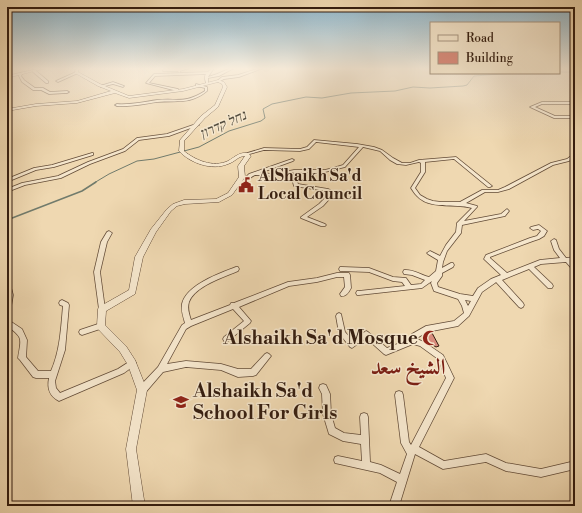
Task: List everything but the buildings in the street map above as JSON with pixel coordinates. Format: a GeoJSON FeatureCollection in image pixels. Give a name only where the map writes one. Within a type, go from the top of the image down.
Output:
{"type":"FeatureCollection","features":[{"type":"Feature","properties":{"kind":"street"},"geometry":{"type":"LineString","coordinates":[[47,92],[67,92]]}},
{"type":"Feature","properties":{"kind":"street"},"geometry":{"type":"LineString","coordinates":[[7,110],[36,105],[77,102],[113,92],[129,97],[164,92]]}},
{"type":"Feature","properties":{"kind":"street"},"geometry":{"type":"LineString","coordinates":[[117,105],[136,106],[159,101],[184,101],[192,99],[204,92]]}},
{"type":"Feature","properties":{"kind":"street"},"geometry":{"type":"LineString","coordinates":[[223,92],[217,106],[203,117],[182,141],[183,152],[207,164],[217,166],[229,163],[236,156],[264,149],[300,150],[308,148],[315,141],[382,151],[394,162],[410,165],[419,161],[455,158],[490,186]]}},
{"type":"Feature","properties":{"kind":"street"},"geometry":{"type":"LineString","coordinates":[[575,103],[542,103],[532,107],[554,116],[575,117]]}},
{"type":"Feature","properties":{"kind":"street"},"geometry":{"type":"LineString","coordinates":[[7,191],[24,184],[59,177],[89,163],[124,150],[138,139],[168,135],[197,125]]}},
{"type":"Feature","properties":{"kind":"street"},"geometry":{"type":"LineString","coordinates":[[255,174],[274,175],[294,171],[325,171],[344,166],[361,147]]}},
{"type":"Feature","properties":{"kind":"street"},"geometry":{"type":"LineString","coordinates":[[7,181],[35,169],[53,166],[92,154]]}},
{"type":"Feature","properties":{"kind":"street"},"geometry":{"type":"LineString","coordinates":[[102,310],[132,292],[140,257],[153,231],[169,210],[184,202],[217,201],[230,194],[239,184],[242,177],[240,170],[241,163],[248,156],[246,154]]}},
{"type":"Feature","properties":{"kind":"street"},"geometry":{"type":"LineString","coordinates":[[462,203],[484,191],[498,191],[508,188],[552,164],[568,160],[575,154]]}},
{"type":"Feature","properties":{"kind":"street"},"geometry":{"type":"LineString","coordinates":[[239,184],[245,182],[251,175],[292,160]]}},
{"type":"Feature","properties":{"kind":"street"},"geometry":{"type":"LineString","coordinates":[[419,161],[424,165],[423,172],[413,188],[417,195],[435,205],[462,203],[475,207],[465,215],[459,224],[458,233],[440,258],[439,276],[434,283],[436,290],[460,297],[475,298]]}},
{"type":"Feature","properties":{"kind":"street"},"geometry":{"type":"LineString","coordinates":[[294,171],[296,174],[294,179],[296,185],[328,190],[330,195],[321,205],[303,217],[323,225]]}},
{"type":"Feature","properties":{"kind":"street"},"geometry":{"type":"LineString","coordinates":[[459,224],[503,215],[507,211]]}},
{"type":"Feature","properties":{"kind":"street"},"geometry":{"type":"LineString","coordinates":[[506,276],[493,266],[487,259],[488,256],[532,239],[538,239],[544,231],[539,227],[533,228]]}},
{"type":"Feature","properties":{"kind":"street"},"geometry":{"type":"LineString","coordinates":[[109,233],[104,242],[97,272],[102,310],[101,326],[123,349],[132,363],[142,390],[131,449],[139,506]]}},
{"type":"Feature","properties":{"kind":"street"},"geometry":{"type":"LineString","coordinates":[[554,241],[558,250],[575,268]]}},
{"type":"Feature","properties":{"kind":"street"},"geometry":{"type":"LineString","coordinates":[[430,253],[440,258]]}},
{"type":"Feature","properties":{"kind":"street"},"geometry":{"type":"LineString","coordinates":[[413,341],[414,336],[426,329],[456,324],[467,314],[480,290],[498,280],[540,262],[569,260]]}},
{"type":"Feature","properties":{"kind":"street"},"geometry":{"type":"LineString","coordinates":[[359,293],[422,286],[439,272],[451,265]]}},
{"type":"Feature","properties":{"kind":"street"},"geometry":{"type":"LineString","coordinates":[[530,266],[550,286]]}},
{"type":"Feature","properties":{"kind":"street"},"geometry":{"type":"LineString","coordinates":[[189,324],[184,314],[184,305],[192,292],[202,285],[236,269]]}},
{"type":"Feature","properties":{"kind":"street"},"geometry":{"type":"LineString","coordinates":[[342,269],[369,270],[404,280],[409,287]]}},
{"type":"Feature","properties":{"kind":"street"},"geometry":{"type":"LineString","coordinates":[[406,272],[412,272],[421,278],[430,279]]}},
{"type":"Feature","properties":{"kind":"street"},"geometry":{"type":"LineString","coordinates":[[142,390],[161,369],[184,327],[189,324],[288,284],[318,280],[343,274],[347,275],[348,288],[343,294]]}},
{"type":"Feature","properties":{"kind":"street"},"geometry":{"type":"LineString","coordinates":[[498,280],[521,305]]}},
{"type":"Feature","properties":{"kind":"street"},"geometry":{"type":"LineString","coordinates":[[7,284],[10,295],[7,312]]}},
{"type":"Feature","properties":{"kind":"street"},"geometry":{"type":"LineString","coordinates":[[460,297],[467,314]]}},
{"type":"Feature","properties":{"kind":"street"},"geometry":{"type":"LineString","coordinates":[[62,303],[66,305],[64,334],[58,366],[53,375],[51,388],[54,394],[59,397],[121,372],[132,363]]}},
{"type":"Feature","properties":{"kind":"street"},"geometry":{"type":"LineString","coordinates":[[226,339],[248,321],[233,306]]}},
{"type":"Feature","properties":{"kind":"street"},"geometry":{"type":"LineString","coordinates":[[339,316],[342,333],[352,345],[366,334],[386,352],[413,341],[422,344],[441,357],[450,378],[418,437],[394,506]]}},
{"type":"Feature","properties":{"kind":"street"},"geometry":{"type":"LineString","coordinates":[[7,322],[20,331],[24,340],[22,358],[24,362],[36,374],[53,375]]}},
{"type":"Feature","properties":{"kind":"street"},"geometry":{"type":"LineString","coordinates":[[82,332],[101,326]]}},
{"type":"Feature","properties":{"kind":"street"},"geometry":{"type":"LineString","coordinates":[[161,369],[186,364],[220,367],[238,373],[253,372],[267,356]]}},
{"type":"Feature","properties":{"kind":"street"},"geometry":{"type":"LineString","coordinates":[[323,388],[326,394],[327,414],[332,430],[343,437],[365,440]]}},
{"type":"Feature","properties":{"kind":"street"},"geometry":{"type":"LineString","coordinates":[[399,395],[405,443],[412,451],[443,464],[486,458],[506,467],[541,473],[575,465]]}},
{"type":"Feature","properties":{"kind":"street"},"geometry":{"type":"LineString","coordinates":[[364,417],[366,465]]}},
{"type":"Feature","properties":{"kind":"street"},"geometry":{"type":"LineString","coordinates":[[338,460],[381,469],[403,480]]}},
{"type":"Feature","properties":{"kind":"waterway","name":"נחל קדרון"},"geometry":{"type":"LineString","coordinates":[[94,183],[137,161],[154,159],[199,147],[229,131],[261,121],[265,118],[263,109],[272,104],[306,97],[322,98],[351,93],[374,92]]}},
{"type":"Feature","properties":{"kind":"waterway","name":"נחל קדרון"},"geometry":{"type":"LineString","coordinates":[[7,220],[82,191],[96,182]]}},
{"type":"Feature","properties":{"kind":"place","name":"AlShaikh Sa'd Local Council"},"geometry":{"type":"Point","coordinates":[246,185]}},
{"type":"Feature","properties":{"kind":"place","name":"Alshaikh Sa'd Mosque"},"geometry":{"type":"Point","coordinates":[430,338]}},
{"type":"Feature","properties":{"kind":"place","name":"Alshaikh Sa'd School For Girls"},"geometry":{"type":"Point","coordinates":[181,402]}},
{"type":"Feature","properties":{"kind":"district","name":"الشيخ سعد"},"geometry":{"type":"Point","coordinates":[408,367]}}]}
